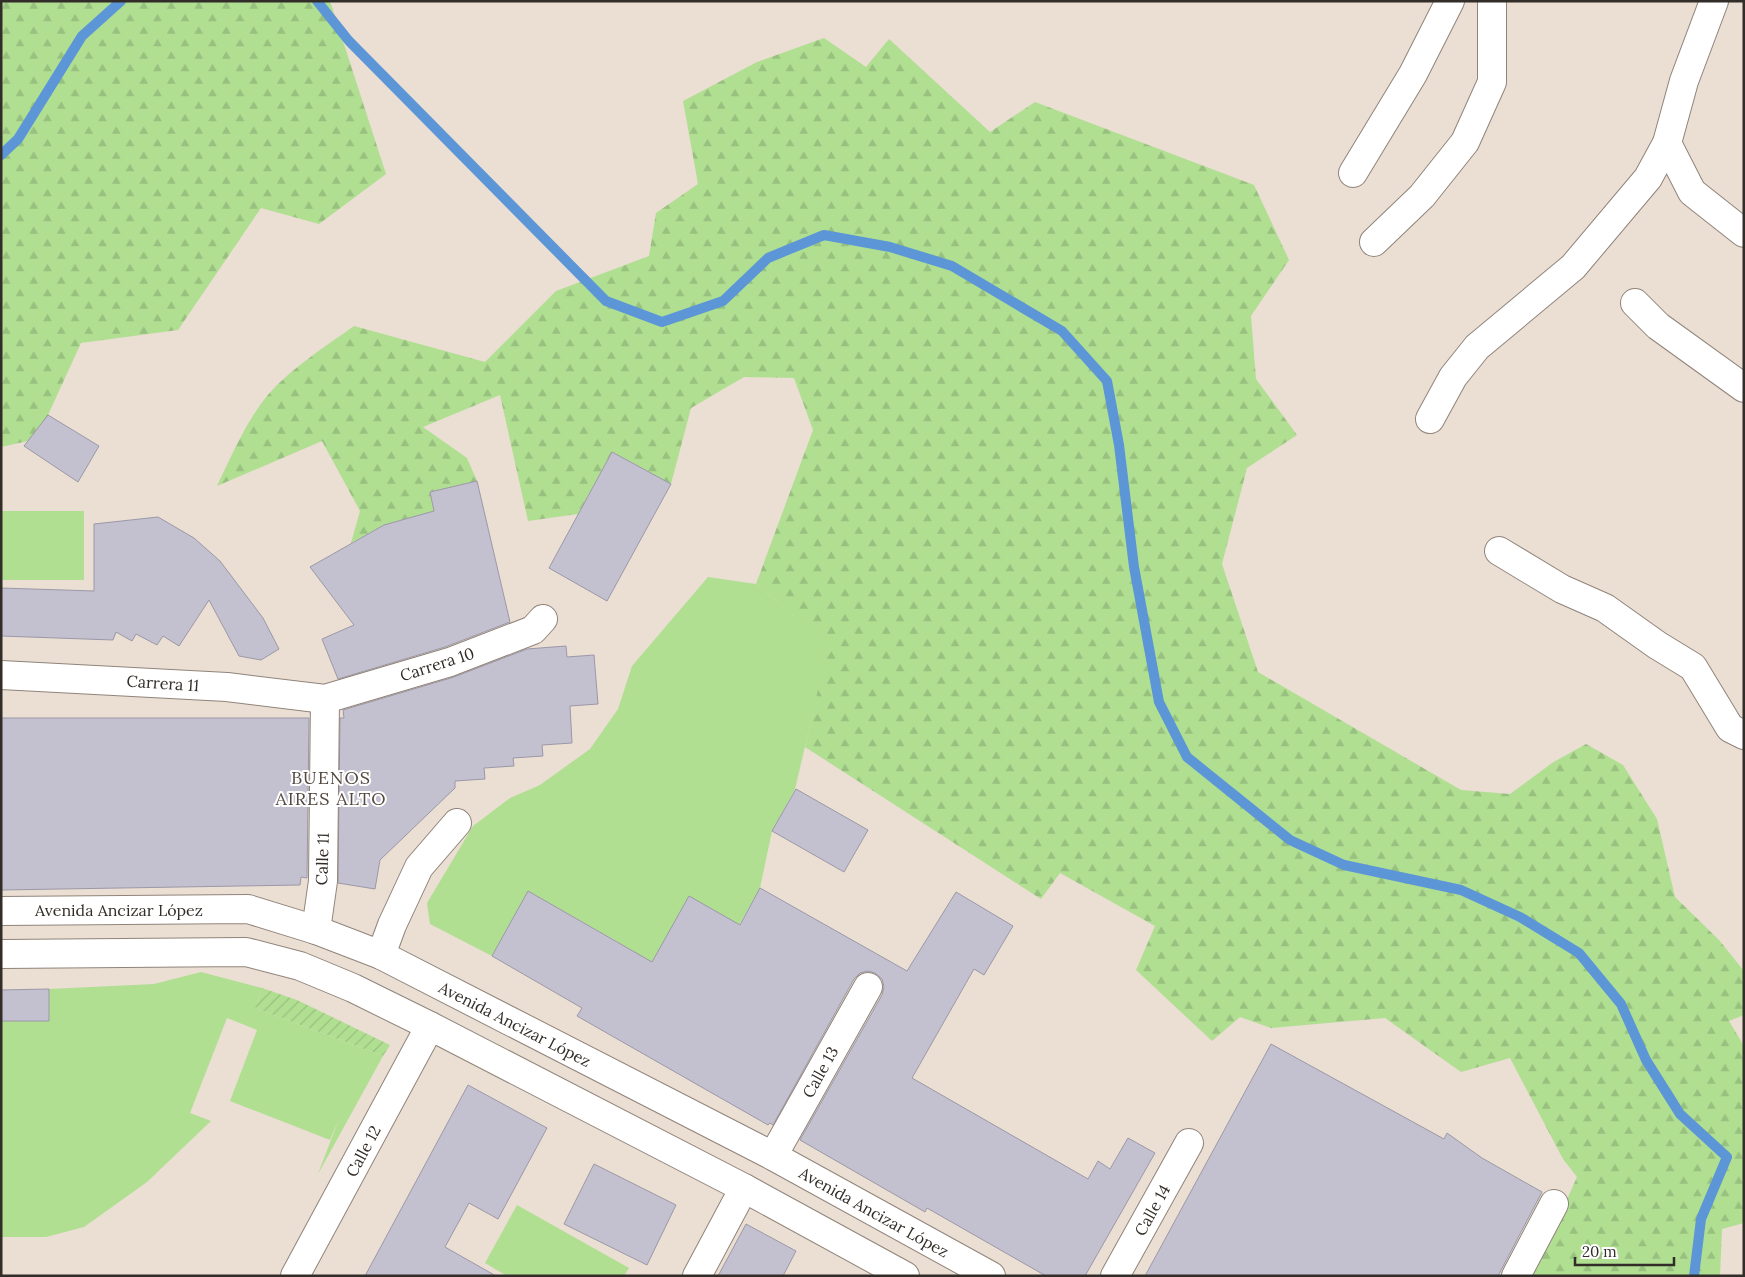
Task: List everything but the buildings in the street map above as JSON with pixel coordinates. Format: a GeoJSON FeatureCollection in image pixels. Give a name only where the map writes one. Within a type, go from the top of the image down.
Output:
{"type":"FeatureCollection","features":[{"type":"Feature","properties":{"kind":"street"},"geometry":{"type":"LineString","coordinates":[[1353,173],[1413,74],[1450,1]]}},
{"type":"Feature","properties":{"kind":"street"},"geometry":{"type":"LineString","coordinates":[[1374,242],[1422,196],[1465,142],[1492,82],[1492,1]]}},
{"type":"Feature","properties":{"kind":"street"},"geometry":{"type":"LineString","coordinates":[[1430,419],[1453,378],[1477,347],[1573,267],[1648,178],[1666,143],[1684,81],[1714,1]]}},
{"type":"Feature","properties":{"kind":"street"},"geometry":{"type":"LineString","coordinates":[[1666,143],[1692,192],[1744,233]]}},
{"type":"Feature","properties":{"kind":"street"},"geometry":{"type":"LineString","coordinates":[[1635,303],[1658,326],[1744,388]]}},
{"type":"Feature","properties":{"kind":"street"},"geometry":{"type":"LineString","coordinates":[[1499,551],[1562,589],[1605,608],[1657,645],[1693,667],[1730,728],[1744,736]]}},
{"type":"Feature","properties":{"kind":"street","name":"Carrera 10"},"geometry":{"type":"LineString","coordinates":[[325,699],[450,662],[533,630],[543,619]]}},
{"type":"Feature","properties":{"kind":"street","name":"Carrera 11"},"geometry":{"type":"LineString","coordinates":[[1,675],[228,688],[325,699]]}},
{"type":"Feature","properties":{"kind":"street","name":"Calle 11"},"geometry":{"type":"LineString","coordinates":[[316,930],[323,881],[325,699]]}},
{"type":"Feature","properties":{"kind":"street"},"geometry":{"type":"LineString","coordinates":[[381,956],[392,925],[419,867],[457,823]]}},
{"type":"Feature","properties":{"kind":"street","name":"Avenida Ancizar López"},"geometry":{"type":"LineString","coordinates":[[1,911],[248,909],[316,930],[381,956],[773,1156],[991,1276]]}},
{"type":"Feature","properties":{"kind":"street"},"geometry":{"type":"LineString","coordinates":[[1,954],[246,952],[300,966],[353,988],[430,1026],[744,1188],[905,1276]]}},
{"type":"Feature","properties":{"kind":"street","name":"Calle 13"},"geometry":{"type":"LineString","coordinates":[[773,1156],[868,987]]}},
{"type":"Feature","properties":{"kind":"street","name":"Calle 12"},"geometry":{"type":"LineString","coordinates":[[295,1276],[430,1026]]}},
{"type":"Feature","properties":{"kind":"street","name":"Calle 14"},"geometry":{"type":"LineString","coordinates":[[1115,1276],[1189,1143]]}},
{"type":"Feature","properties":{"kind":"street"},"geometry":{"type":"LineString","coordinates":[[697,1276],[744,1188]]}},
{"type":"Feature","properties":{"kind":"street"},"geometry":{"type":"LineString","coordinates":[[1516,1276],[1554,1204]]}},
{"type":"Feature","properties":{"kind":"green space"},"geometry":{"type":"Polygon","coordinates":[[[1,1],[330,1],[386,174],[319,224],[261,208],[178,330],[81,343],[48,415],[28,441],[1,447],[1,1]]]}},
{"type":"Feature","properties":{"kind":"green space"},"geometry":{"type":"Polygon","coordinates":[[[824,38],[866,67],[889,39],[990,132],[1035,102],[1254,185],[1289,260],[1251,316],[1256,379],[1297,435],[1247,468],[1222,564],[1258,672],[1461,790],[1510,794],[1552,763],[1586,744],[1623,765],[1657,819],[1675,897],[1719,940],[1744,971],[1744,1015],[1729,1021],[1744,1046],[1744,1223],[1722,1229],[1720,1276],[1533,1276],[1577,1177],[1563,1159],[1510,1058],[1461,1072],[1385,1018],[1271,1028],[1240,1017],[1212,1041],[1136,970],[1155,926],[1060,873],[1041,899],[805,747],[828,645],[756,584],[813,430],[794,378],[744,377],[691,408],[671,484],[612,452],[578,514],[528,521],[500,395],[423,427],[467,458],[477,481],[430,492],[434,511],[384,525],[351,543],[360,511],[322,441],[217,486],[246,428],[267,396],[297,367],[354,326],[485,362],[556,291],[649,256],[656,213],[698,184],[683,101],[757,62],[824,38]]]}},
{"type":"Feature","properties":{"kind":"green space"},"geometry":{"type":"Polygon","coordinates":[[[1,511],[84,511],[84,580],[1,580],[1,511]]]}},
{"type":"Feature","properties":{"kind":"green space"},"geometry":{"type":"Polygon","coordinates":[[[708,577],[756,584],[829,645],[795,789],[772,831],[760,888],[739,925],[689,896],[650,966],[618,942],[528,891],[492,956],[430,924],[427,903],[473,826],[510,798],[540,785],[590,749],[618,709],[632,666],[708,577]]]}},
{"type":"Feature","properties":{"kind":"green space"},"geometry":{"type":"Polygon","coordinates":[[[201,972],[262,988],[255,1008],[383,1056],[318,1174],[339,1119],[330,1140],[230,1101],[257,1030],[227,1018],[190,1113],[211,1121],[147,1182],[84,1227],[46,1237],[1,1237],[1,1021],[48,1021],[49,989],[154,984],[201,972]]]}},
{"type":"Feature","properties":{"kind":"green space"},"geometry":{"type":"Polygon","coordinates":[[[262,988],[297,1000],[390,1045],[383,1056],[255,1008],[262,988]]]}},
{"type":"Feature","properties":{"kind":"green space"},"geometry":{"type":"Polygon","coordinates":[[[517,1205],[629,1268],[624,1276],[507,1276],[485,1263],[517,1205]]]}},
{"type":"Feature","properties":{"kind":"waterway"},"geometry":{"type":"LineString","coordinates":[[1,155],[18,139],[82,36],[121,1]]}},
{"type":"Feature","properties":{"kind":"waterway"},"geometry":{"type":"LineString","coordinates":[[317,1],[349,41],[606,301],[662,322],[723,301],[768,258],[824,235],[890,247],[952,266],[1062,331],[1107,381],[1119,445],[1134,567],[1159,702],[1187,757],[1290,840],[1344,865],[1461,890],[1520,917],[1579,953],[1621,1004],[1646,1060],[1680,1114],[1727,1157],[1701,1219],[1694,1276]]}},
{"type":"Feature","properties":{"kind":"district","name":"BUENOS AIRES ALTO"},"geometry":{"type":"Point","coordinates":[331,788]}}]}
